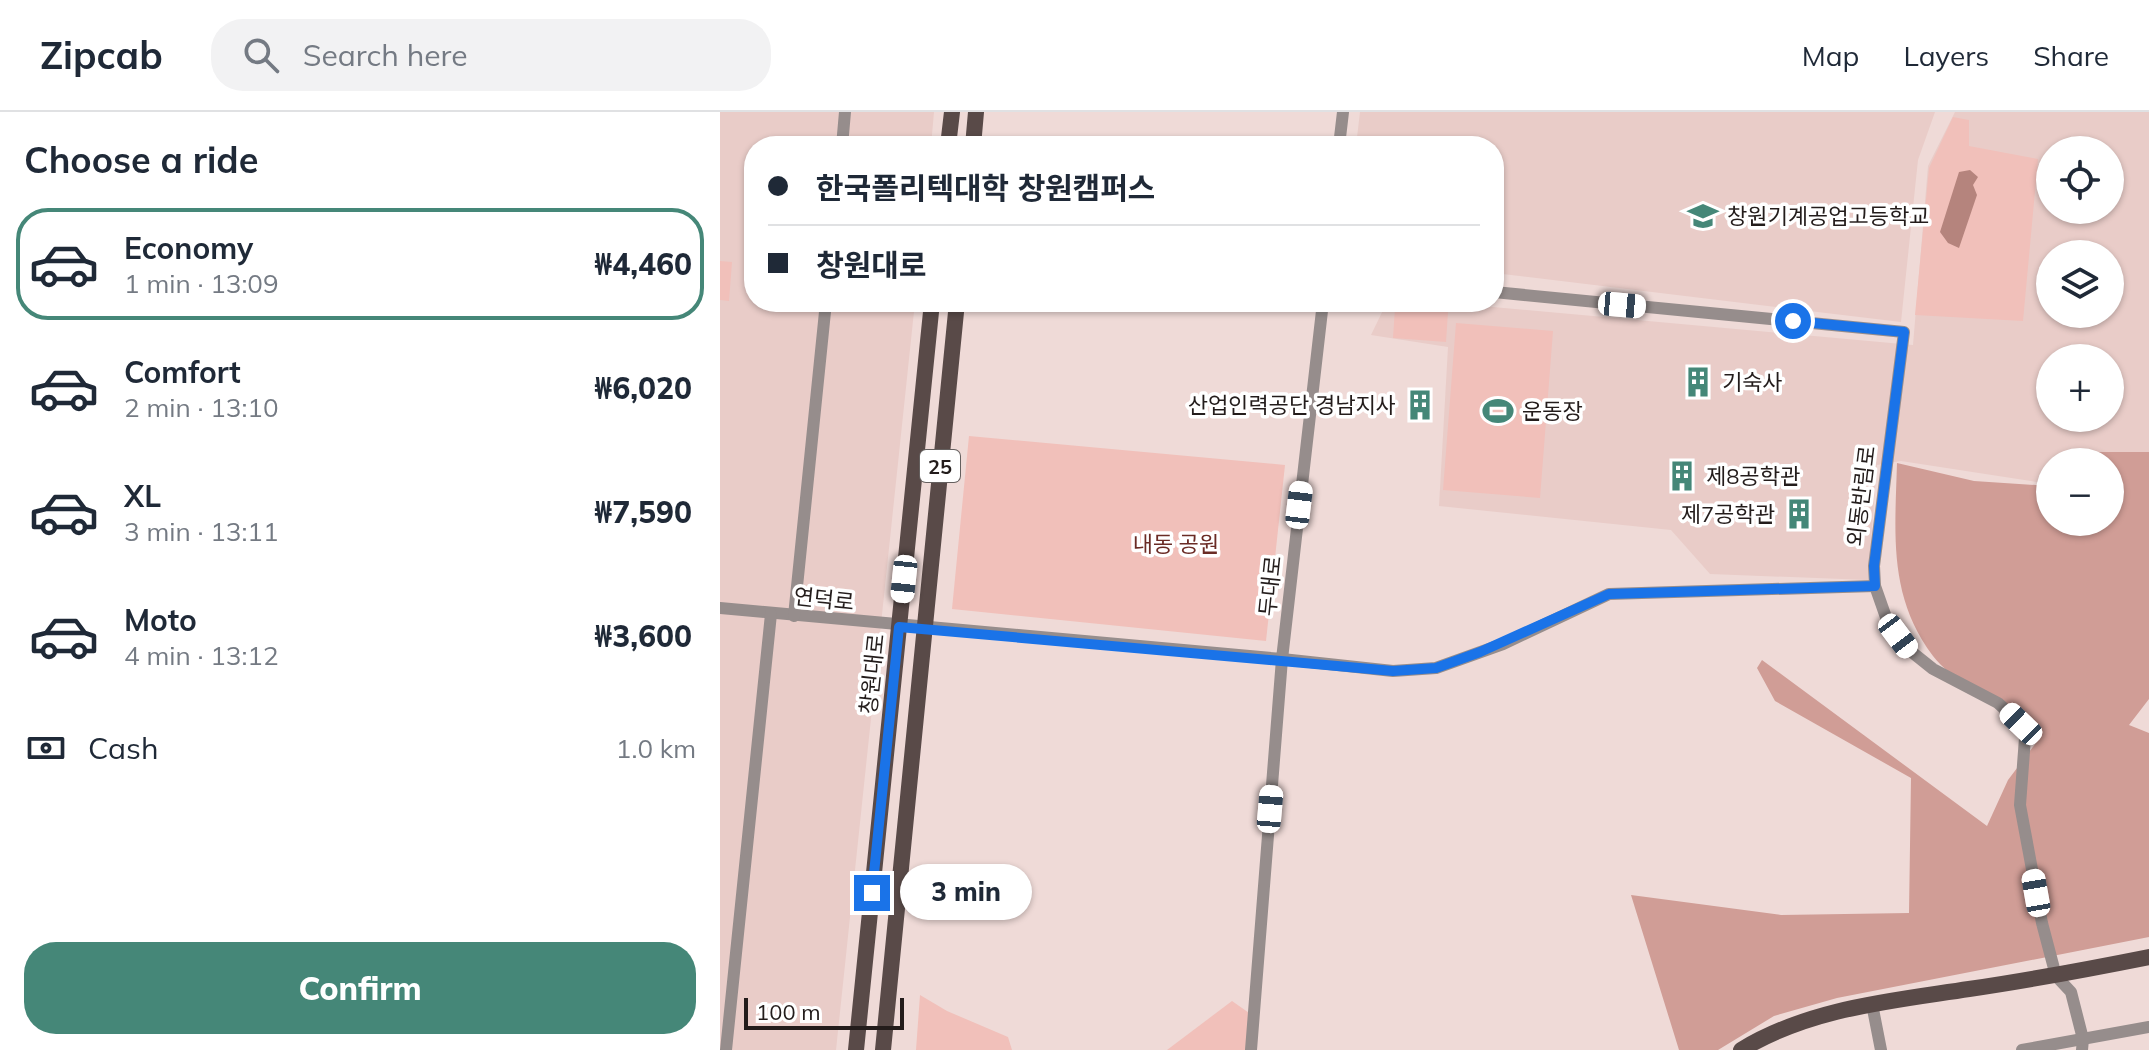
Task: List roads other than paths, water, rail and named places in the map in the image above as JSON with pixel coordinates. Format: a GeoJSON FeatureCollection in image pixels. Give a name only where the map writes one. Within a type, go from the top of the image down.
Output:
{"type":"FeatureCollection","features":[{"type":"Feature","properties":{"kind":"main road"},"geometry":{"type":"LineString","coordinates":[[949,136],[952,112]]}},
{"type":"Feature","properties":{"kind":"main road"},"geometry":{"type":"LineString","coordinates":[[974,136],[976,112]]}},
{"type":"Feature","properties":{"kind":"main road","name":"창원대로"},"geometry":{"type":"LineString","coordinates":[[856,1050],[931,312]]}},
{"type":"Feature","properties":{"kind":"main road","name":"창원대로"},"geometry":{"type":"LineString","coordinates":[[883,1050],[956,312]]}},
{"type":"Feature","properties":{"kind":"main road"},"geometry":{"type":"LineString","coordinates":[[1741,1050],[1795,1023],[1872,1004],[2056,976],[2149,957]]}},
{"type":"Feature","properties":{"kind":"street"},"geometry":{"type":"LineString","coordinates":[[843,136],[845,112]]}},
{"type":"Feature","properties":{"kind":"street"},"geometry":{"type":"LineString","coordinates":[[1340,136],[1343,112]]}},
{"type":"Feature","properties":{"kind":"street","name":"외동반림로"},"geometry":{"type":"LineString","coordinates":[[1504,293],[1904,332],[1874,566],[1875,586],[1888,623],[1908,649],[1933,669],[1998,703],[2021,724],[2025,738],[2020,805],[2042,923],[2056,976]]}},
{"type":"Feature","properties":{"kind":"street"},"geometry":{"type":"LineString","coordinates":[[794,616],[825,312]]}},
{"type":"Feature","properties":{"kind":"street","name":"두대로"},"geometry":{"type":"LineString","coordinates":[[1251,1050],[1282,659],[1322,312]]}},
{"type":"Feature","properties":{"kind":"street"},"geometry":{"type":"LineString","coordinates":[[923,629],[1393,671],[1436,668],[1503,644],[1609,594],[1875,586]]}},
{"type":"Feature","properties":{"kind":"street","name":"연덕로"},"geometry":{"type":"LineString","coordinates":[[720,608],[923,629]]}},
{"type":"Feature","properties":{"kind":"street"},"geometry":{"type":"LineString","coordinates":[[726,1050],[771,614]]}},
{"type":"Feature","properties":{"kind":"street"},"geometry":{"type":"LineString","coordinates":[[2056,976],[2071,992],[2083,1044]]}},
{"type":"Feature","properties":{"kind":"street"},"geometry":{"type":"LineString","coordinates":[[1872,1004],[1881,1050]]}},
{"type":"Feature","properties":{"kind":"street"},"geometry":{"type":"LineString","coordinates":[[2022,1050],[2083,1044],[2149,1027]]}},
{"type":"Feature","properties":{"kind":"place","name":"창원기계공업고등학교"},"geometry":{"type":"Point","coordinates":[1703,216]}},
{"type":"Feature","properties":{"kind":"place","name":"기숙사"},"geometry":{"type":"Point","coordinates":[1698,382]}},
{"type":"Feature","properties":{"kind":"place","name":"산업인력공단 경남지사"},"geometry":{"type":"Point","coordinates":[1420,405]}},
{"type":"Feature","properties":{"kind":"place","name":"운동장"},"geometry":{"type":"Point","coordinates":[1498,411]}},
{"type":"Feature","properties":{"kind":"place","name":"제8공학관"},"geometry":{"type":"Point","coordinates":[1682,476]}},
{"type":"Feature","properties":{"kind":"place","name":"제7공학관"},"geometry":{"type":"Point","coordinates":[1799,514]}},
{"type":"Feature","properties":{"kind":"park label","name":"내동 공원"},"geometry":{"type":"Point","coordinates":[1176,544]}}]}
